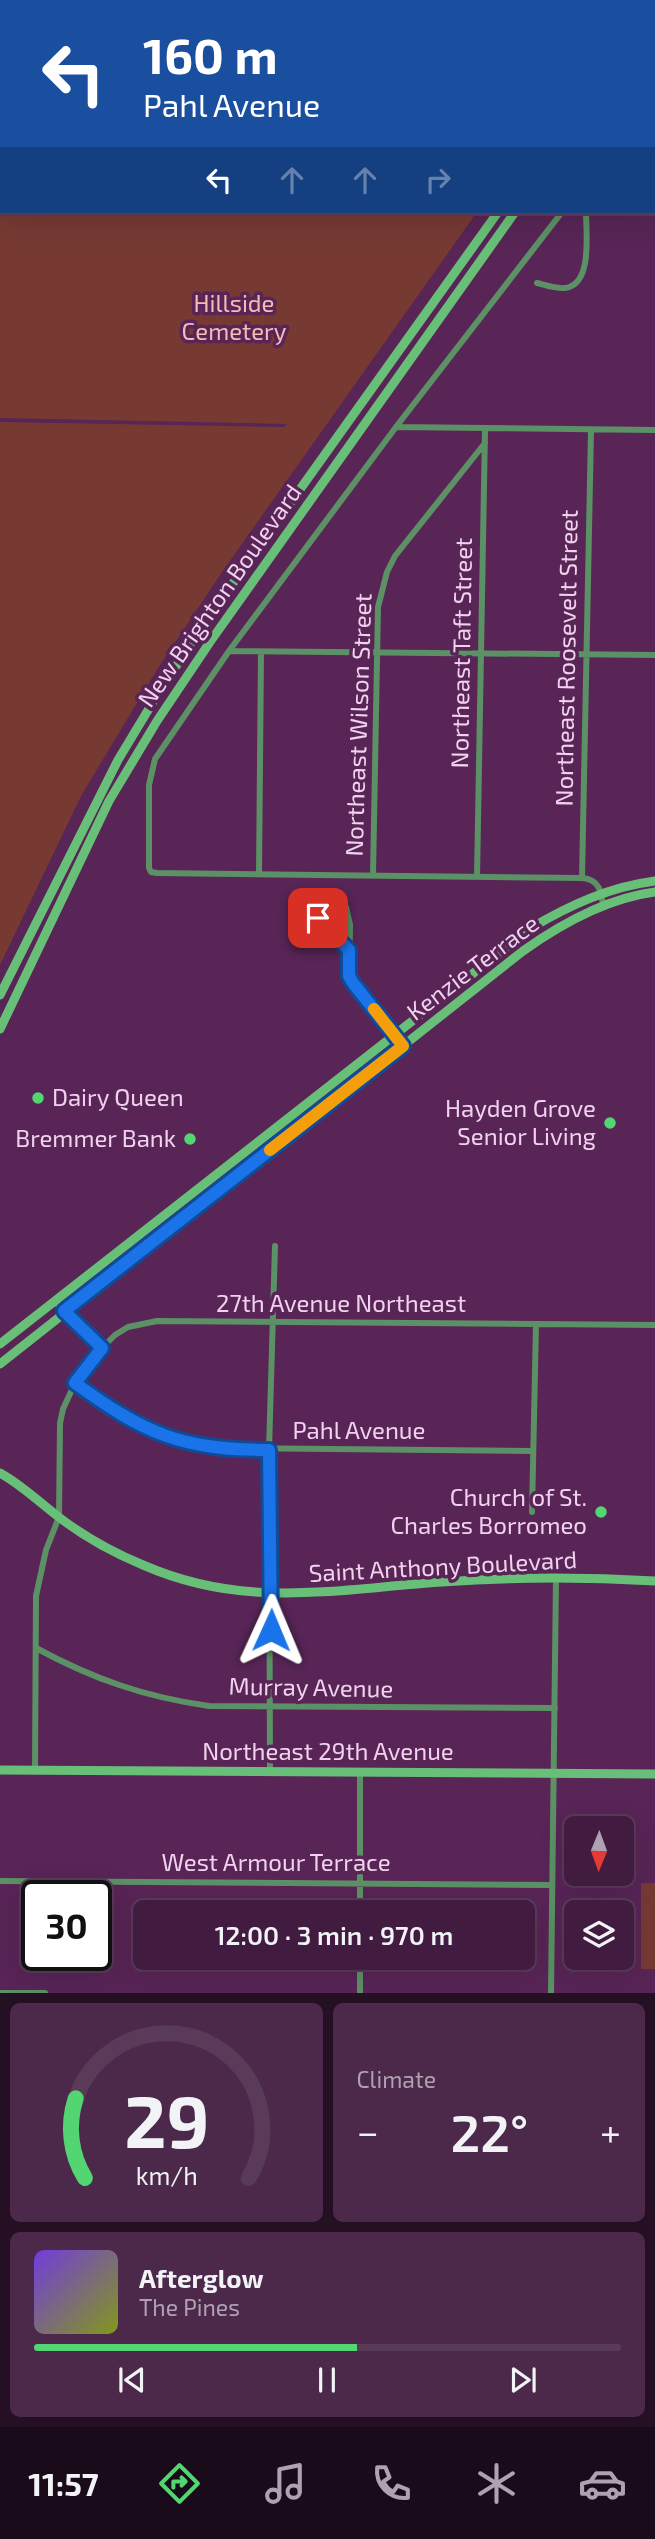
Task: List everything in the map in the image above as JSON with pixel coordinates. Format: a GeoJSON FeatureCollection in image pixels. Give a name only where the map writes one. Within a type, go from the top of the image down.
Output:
{"type":"FeatureCollection","features":[{"type":"Feature","properties":{"kind":"main road","name":"New Brighton Boulevard"},"geometry":{"type":"LineString","coordinates":[[0,995],[118,760],[162,687],[497,214]]}},
{"type":"Feature","properties":{"kind":"main road","name":"New Brighton Boulevard"},"geometry":{"type":"LineString","coordinates":[[0,1028],[109,801],[157,721],[224,621],[514,214]]}},
{"type":"Feature","properties":{"kind":"main road","name":"Kenzie Terrace"},"geometry":{"type":"LineString","coordinates":[[0,1344],[531,928],[602,893],[655,881]]}},
{"type":"Feature","properties":{"kind":"main road","name":"Kenzie Terrace"},"geometry":{"type":"LineString","coordinates":[[0,1364],[538,940],[603,907],[640,894],[655,892]]}},
{"type":"Feature","properties":{"kind":"main road","name":"Saint Anthony Boulevard"},"geometry":{"type":"LineString","coordinates":[[0,1464],[12,1479],[59,1517],[113,1551],[155,1570],[208,1586],[271,1594],[303,1594],[445,1582],[556,1578],[655,1581]]}},
{"type":"Feature","properties":{"kind":"main road","name":"Saint Anthony Boulevard"},"geometry":{"type":"LineString","coordinates":[[0,1473],[12,1479]]}},
{"type":"Feature","properties":{"kind":"main road","name":"Northeast 29th Avenue"},"geometry":{"type":"LineString","coordinates":[[0,1770],[655,1774]]}},
{"type":"Feature","properties":{"kind":"street","name":"New Brighton Boulevard"},"geometry":{"type":"LineString","coordinates":[[259,874],[151,872],[150,772],[155,759],[229,651],[396,427],[560,214]]}},
{"type":"Feature","properties":{"kind":"street"},"geometry":{"type":"LineString","coordinates":[[537,283],[564,288],[579,280],[586,265],[586,214]]}},
{"type":"Feature","properties":{"kind":"street"},"geometry":{"type":"LineString","coordinates":[[396,427],[655,430]]}},
{"type":"Feature","properties":{"kind":"street","name":"Northeast Taft Street"},"geometry":{"type":"LineString","coordinates":[[477,877],[485,430]]}},
{"type":"Feature","properties":{"kind":"street","name":"Northeast Roosevelt Street"},"geometry":{"type":"LineString","coordinates":[[582,878],[592,431]]}},
{"type":"Feature","properties":{"kind":"street","name":"Northeast Wilson Street"},"geometry":{"type":"LineString","coordinates":[[373,875],[378,607],[387,572],[395,556],[485,443]]}},
{"type":"Feature","properties":{"kind":"street"},"geometry":{"type":"LineString","coordinates":[[229,651],[655,655]]}},
{"type":"Feature","properties":{"kind":"street"},"geometry":{"type":"LineString","coordinates":[[261,652],[259,874],[590,878],[602,893],[603,907]]}},
{"type":"Feature","properties":{"kind":"street"},"geometry":{"type":"LineString","coordinates":[[349,950],[311,908],[334,904],[346,907],[350,925],[349,976],[403,1046]]}},
{"type":"Feature","properties":{"kind":"street"},"geometry":{"type":"LineString","coordinates":[[270,1771],[269,1450],[275,1246]]}},
{"type":"Feature","properties":{"kind":"street"},"geometry":{"type":"LineString","coordinates":[[54,1301],[102,1348]]}},
{"type":"Feature","properties":{"kind":"street","name":"27th Avenue Northeast"},"geometry":{"type":"LineString","coordinates":[[59,1517],[60,1423],[68,1395],[102,1348],[115,1335],[142,1323],[655,1325]]}},
{"type":"Feature","properties":{"kind":"street"},"geometry":{"type":"LineString","coordinates":[[532,1512],[536,1324]]}},
{"type":"Feature","properties":{"kind":"street","name":"Pahl Avenue"},"geometry":{"type":"LineString","coordinates":[[75,1383],[123,1417],[168,1437],[216,1448],[533,1451]]}},
{"type":"Feature","properties":{"kind":"street"},"geometry":{"type":"LineString","coordinates":[[34,1770],[36,1595],[46,1550],[59,1517]]}},
{"type":"Feature","properties":{"kind":"street"},"geometry":{"type":"LineString","coordinates":[[551,1993],[556,1578]]}},
{"type":"Feature","properties":{"kind":"street","name":"Murray Avenue"},"geometry":{"type":"LineString","coordinates":[[36,1648],[100,1679],[168,1700],[209,1706],[555,1709]]}},
{"type":"Feature","properties":{"kind":"street"},"geometry":{"type":"LineString","coordinates":[[360,1771],[360,1900]]}},
{"type":"Feature","properties":{"kind":"street","name":"West Armour Terrace"},"geometry":{"type":"LineString","coordinates":[[0,1881],[551,1885]]}},
{"type":"Feature","properties":{"kind":"street"},"geometry":{"type":"LineString","coordinates":[[360,1970],[360,1993]]}},
{"type":"Feature","properties":{"kind":"street"},"geometry":{"type":"LineString","coordinates":[[0,1993],[45,1993]]}},
{"type":"Feature","properties":{"kind":"green space","name":"Hillside Cemetery"},"geometry":{"type":"Polygon","coordinates":[[[0,214],[476,214],[220,575],[158,668],[81,796],[0,965],[0,422],[284,427],[287,424],[0,418],[0,214]]]}},
{"type":"Feature","properties":{"kind":"green space"},"geometry":{"type":"Polygon","coordinates":[[[641,1883],[655,1883],[655,1969],[641,1969],[641,1883]]]}},
{"type":"Feature","properties":{"kind":"slow traffic"},"geometry":{"type":"LineString","coordinates":[[270,1150],[403,1046],[374,1009]]}},
{"type":"Feature","properties":{"kind":"place","name":"Dairy Queen"},"geometry":{"type":"Point","coordinates":[38,1098]}},
{"type":"Feature","properties":{"kind":"place","name":"Hayden Grove Senior Living"},"geometry":{"type":"Point","coordinates":[610,1123]}},
{"type":"Feature","properties":{"kind":"place","name":"Bremmer Bank"},"geometry":{"type":"Point","coordinates":[190,1139]}},
{"type":"Feature","properties":{"kind":"place","name":"Church of St. Charles Borromeo"},"geometry":{"type":"Point","coordinates":[601,1512]}},
{"type":"Feature","properties":{"kind":"route"},"geometry":{"type":"LineString","coordinates":[[271,1630],[269,1450],[240,1450],[191,1444],[145,1428],[102,1403],[75,1383],[102,1348],[64,1311],[403,1046],[349,976],[349,950],[318,918]]}}]}
